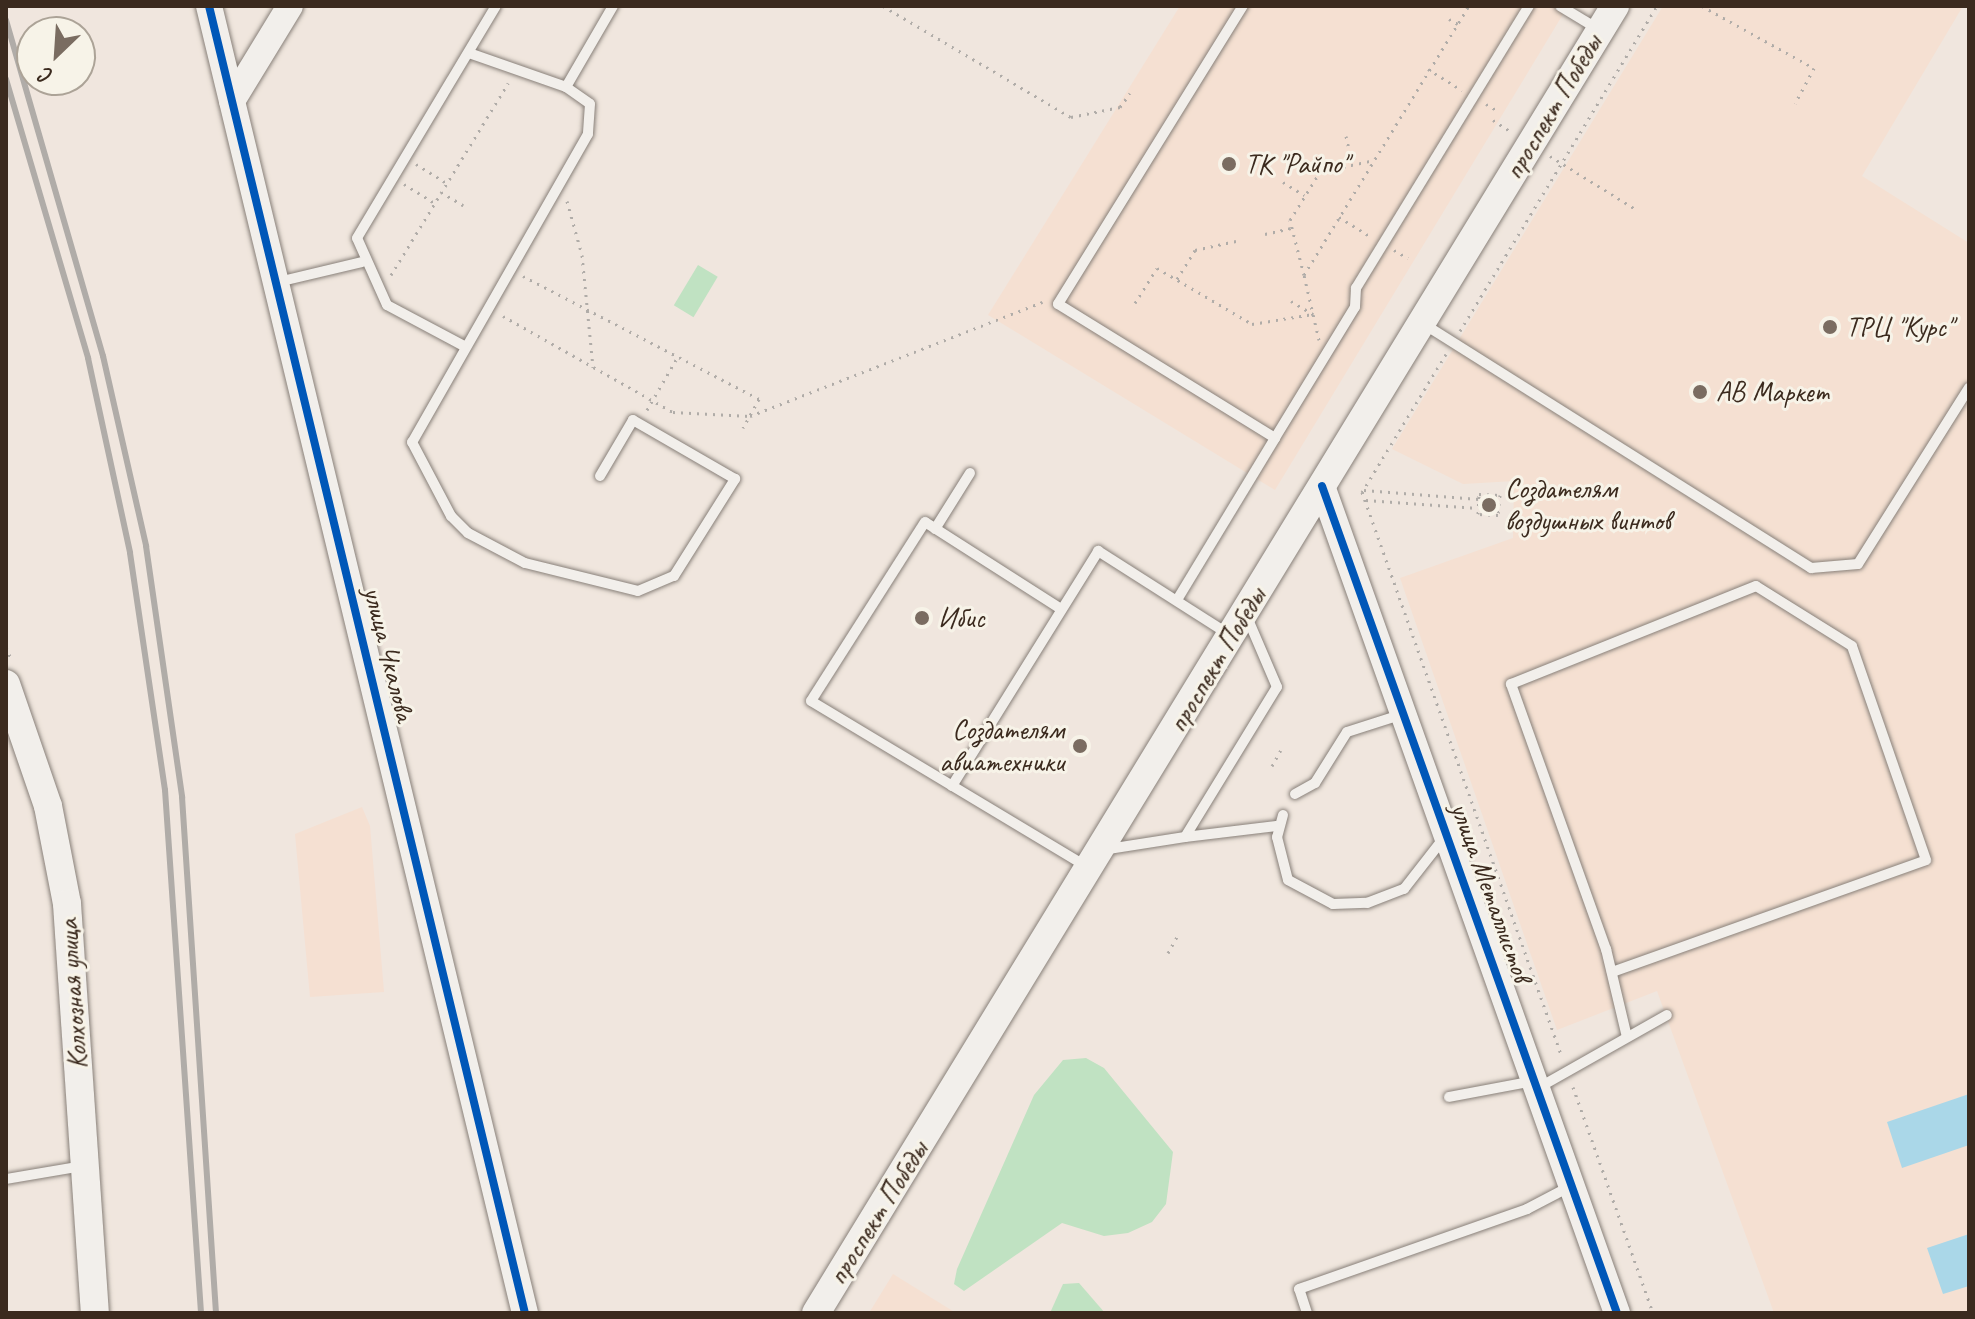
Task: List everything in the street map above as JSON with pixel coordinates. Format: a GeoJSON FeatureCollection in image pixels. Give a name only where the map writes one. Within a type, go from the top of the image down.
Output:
{"type":"FeatureCollection","features":[{"type":"Feature","properties":{"kind":"main road","name":"проспект Победы"},"geometry":{"type":"LineString","coordinates":[[816,1313],[1615,6]]}},
{"type":"Feature","properties":{"kind":"main road","name":"Колхозная улица"},"geometry":{"type":"LineString","coordinates":[[6,684],[60,858],[95,1313]]}},
{"type":"Feature","properties":{"kind":"street","name":"улица Чкалова"},"geometry":{"type":"LineString","coordinates":[[209,6],[525,1313]]}},
{"type":"Feature","properties":{"kind":"street"},"geometry":{"type":"LineString","coordinates":[[232,101],[290,6]]}},
{"type":"Feature","properties":{"kind":"street","name":"улица Металлистов"},"geometry":{"type":"LineString","coordinates":[[1322,486],[1617,1313]]}},
{"type":"Feature","properties":{"kind":"lane"},"geometry":{"type":"LineString","coordinates":[[464,346],[379,295],[362,262],[360,229],[496,6]]}},
{"type":"Feature","properties":{"kind":"lane"},"geometry":{"type":"LineString","coordinates":[[566,87],[613,6]]}},
{"type":"Feature","properties":{"kind":"lane"},"geometry":{"type":"LineString","coordinates":[[1243,6],[1058,304],[1275,438]]}},
{"type":"Feature","properties":{"kind":"lane"},"geometry":{"type":"LineString","coordinates":[[1177,600],[1355,307],[1356,288],[1529,6]]}},
{"type":"Feature","properties":{"kind":"lane"},"geometry":{"type":"LineString","coordinates":[[1560,6],[1600,31]]}},
{"type":"Feature","properties":{"kind":"lane"},"geometry":{"type":"LineString","coordinates":[[469,53],[514,73],[566,87],[590,104],[592,124],[464,346],[452,382],[413,433],[413,451],[457,525],[511,557],[638,591],[674,576],[735,479],[633,420],[600,476]]}},
{"type":"Feature","properties":{"kind":"lane"},"geometry":{"type":"LineString","coordinates":[[277,282],[362,262]]}},
{"type":"Feature","properties":{"kind":"lane"},"geometry":{"type":"LineString","coordinates":[[1422,323],[1811,568],[1858,564],[1969,388]]}},
{"type":"Feature","properties":{"kind":"lane"},"geometry":{"type":"LineString","coordinates":[[935,529],[970,473]]}},
{"type":"Feature","properties":{"kind":"lane"},"geometry":{"type":"LineString","coordinates":[[1061,609],[925,522],[811,701],[952,786],[1095,859],[1185,837],[1276,826]]}},
{"type":"Feature","properties":{"kind":"lane"},"geometry":{"type":"LineString","coordinates":[[952,786],[1098,551],[1177,600],[1239,625],[1277,687],[1185,837]]}},
{"type":"Feature","properties":{"kind":"lane"},"geometry":{"type":"LineString","coordinates":[[1612,972],[1926,860],[1852,646],[1756,586],[1511,684],[1612,972],[1627,1037]]}},
{"type":"Feature","properties":{"kind":"lane"},"geometry":{"type":"LineString","coordinates":[[1295,794],[1315,783],[1347,732],[1403,714]]}},
{"type":"Feature","properties":{"kind":"lane"},"geometry":{"type":"LineString","coordinates":[[1283,815],[1276,826],[1282,867],[1299,891],[1349,905],[1404,889],[1446,834]]}},
{"type":"Feature","properties":{"kind":"lane"},"geometry":{"type":"LineString","coordinates":[[1449,1097],[1536,1084],[1567,1071],[1667,1015]]}},
{"type":"Feature","properties":{"kind":"lane"},"geometry":{"type":"LineString","coordinates":[[6,1179],[85,1165]]}},
{"type":"Feature","properties":{"kind":"lane"},"geometry":{"type":"LineString","coordinates":[[1307,1313],[1299,1289],[1527,1209],[1573,1185]]}},
{"type":"Feature","properties":{"kind":"path"},"geometry":{"type":"LineString","coordinates":[[883,6],[1071,117],[1120,107],[1130,93]]}},
{"type":"Feature","properties":{"kind":"path"},"geometry":{"type":"LineString","coordinates":[[1304,275],[1469,6]]}},
{"type":"Feature","properties":{"kind":"path"},"geometry":{"type":"LineString","coordinates":[[1653,1313],[1364,490],[1657,6]]}},
{"type":"Feature","properties":{"kind":"path"},"geometry":{"type":"LineString","coordinates":[[1702,6],[1814,68],[1795,103]]}},
{"type":"Feature","properties":{"kind":"path"},"geometry":{"type":"LineString","coordinates":[[1449,19],[1458,24]]}},
{"type":"Feature","properties":{"kind":"path"},"geometry":{"type":"LineString","coordinates":[[379,295],[514,73]]}},
{"type":"Feature","properties":{"kind":"path"},"geometry":{"type":"LineString","coordinates":[[1493,120],[1634,208]]}},
{"type":"Feature","properties":{"kind":"path"},"geometry":{"type":"LineString","coordinates":[[1346,136],[1353,164]]}},
{"type":"Feature","properties":{"kind":"path"},"geometry":{"type":"LineString","coordinates":[[402,156],[447,183]]}},
{"type":"Feature","properties":{"kind":"path"},"geometry":{"type":"LineString","coordinates":[[1324,358],[1292,228],[1305,196],[1320,172],[1375,160]]}},
{"type":"Feature","properties":{"kind":"path"},"geometry":{"type":"LineString","coordinates":[[390,176],[435,203]]}},
{"type":"Feature","properties":{"kind":"path"},"geometry":{"type":"LineString","coordinates":[[561,181],[582,255],[593,367]]}},
{"type":"Feature","properties":{"kind":"path"},"geometry":{"type":"LineString","coordinates":[[1283,182],[1305,196]]}},
{"type":"Feature","properties":{"kind":"path"},"geometry":{"type":"LineString","coordinates":[[441,192],[463,205]]}},
{"type":"Feature","properties":{"kind":"path"},"geometry":{"type":"LineString","coordinates":[[1265,234],[1292,228]]}},
{"type":"Feature","properties":{"kind":"path"},"geometry":{"type":"LineString","coordinates":[[1177,279],[1195,250],[1236,241]]}},
{"type":"Feature","properties":{"kind":"path"},"geometry":{"type":"LineString","coordinates":[[510,268],[677,357],[693,359],[759,399],[743,428]]}},
{"type":"Feature","properties":{"kind":"path"},"geometry":{"type":"LineString","coordinates":[[1135,303],[1157,268],[1252,324],[1313,314]]}},
{"type":"Feature","properties":{"kind":"path"},"geometry":{"type":"LineString","coordinates":[[487,307],[673,412],[750,416],[1048,300],[1058,304]]}},
{"type":"Feature","properties":{"kind":"path"},"geometry":{"type":"LineString","coordinates":[[1291,301],[1313,314]]}},
{"type":"Feature","properties":{"kind":"path"},"geometry":{"type":"LineString","coordinates":[[639,424],[677,357]]}},
{"type":"Feature","properties":{"kind":"path"},"geometry":{"type":"LineString","coordinates":[[1364,490],[1479,499],[1500,495],[1498,515],[1478,508],[1365,500]]}},
{"type":"Feature","properties":{"kind":"path"},"geometry":{"type":"LineString","coordinates":[[1422,494],[1422,504]]}},
{"type":"Feature","properties":{"kind":"path"},"geometry":{"type":"LineString","coordinates":[[1478,508],[1479,499]]}},
{"type":"Feature","properties":{"kind":"path"},"geometry":{"type":"LineString","coordinates":[[1272,766],[1281,750]]}},
{"type":"Feature","properties":{"kind":"path"},"geometry":{"type":"LineString","coordinates":[[1168,953],[1178,935]]}},
{"type":"Feature","properties":{"kind":"shaded area"},"geometry":{"type":"Polygon","coordinates":[[[1180,6],[1568,6],[1275,490],[988,315],[1180,6]]]}},
{"type":"Feature","properties":{"kind":"shaded area"},"geometry":{"type":"Polygon","coordinates":[[[1663,6],[1963,6],[1862,176],[1969,243],[1969,1313],[1774,1313],[1657,991],[1557,1030],[1400,578],[1513,538],[1514,481],[1463,484],[1392,449],[1663,6]]]}},
{"type":"Feature","properties":{"kind":"shaded area"},"geometry":{"type":"Polygon","coordinates":[[[362,807],[370,826],[384,992],[310,997],[295,834],[362,807]]]}},
{"type":"Feature","properties":{"kind":"shaded area"},"geometry":{"type":"Polygon","coordinates":[[[893,1274],[956,1313],[869,1313],[893,1274]]]}},
{"type":"Feature","properties":{"kind":"green space"},"geometry":{"type":"Polygon","coordinates":[[[698,265],[718,277],[694,317],[674,305],[698,265]]]}},
{"type":"Feature","properties":{"kind":"green space"},"geometry":{"type":"Polygon","coordinates":[[[1086,1058],[1104,1068],[1173,1152],[1166,1204],[1152,1222],[1128,1233],[1104,1236],[1062,1223],[964,1291],[954,1284],[957,1269],[1034,1095],[1063,1060],[1086,1058]]]}},
{"type":"Feature","properties":{"kind":"green space"},"geometry":{"type":"Polygon","coordinates":[[[1079,1283],[1105,1313],[1050,1313],[1063,1284],[1079,1283]]]}},
{"type":"Feature","properties":{"kind":"water"},"geometry":{"type":"Polygon","coordinates":[[[1969,1094],[1969,1145],[1902,1168],[1887,1122],[1969,1094]]]}},
{"type":"Feature","properties":{"kind":"water"},"geometry":{"type":"Polygon","coordinates":[[[1969,1234],[1969,1286],[1943,1294],[1927,1248],[1969,1234]]]}},
{"type":"Feature","properties":{"kind":"railway"},"geometry":{"type":"LineString","coordinates":[[6,20],[103,356],[146,546],[182,797],[216,1313]]}},
{"type":"Feature","properties":{"kind":"railway"},"geometry":{"type":"LineString","coordinates":[[6,79],[88,358],[130,553],[165,790],[201,1313]]}},
{"type":"Feature","properties":{"kind":"cycle path"},"geometry":{"type":"LineString","coordinates":[[209,6],[525,1313]]}},
{"type":"Feature","properties":{"kind":"cycle path"},"geometry":{"type":"LineString","coordinates":[[1322,486],[1617,1313]]}},
{"type":"Feature","properties":{"kind":"place","name":"ТК \"Райпо\""},"geometry":{"type":"Point","coordinates":[1229,164]}},
{"type":"Feature","properties":{"kind":"place","name":"ТРЦ \"Курс\""},"geometry":{"type":"Point","coordinates":[1830,327]}},
{"type":"Feature","properties":{"kind":"place","name":"АВ Маркет"},"geometry":{"type":"Point","coordinates":[1700,392]}},
{"type":"Feature","properties":{"kind":"place","name":"Создателям воздушных винтов"},"geometry":{"type":"Point","coordinates":[1489,505]}},
{"type":"Feature","properties":{"kind":"place","name":"Ибис"},"geometry":{"type":"Point","coordinates":[922,618]}},
{"type":"Feature","properties":{"kind":"place","name":"Создателям авиатехники"},"geometry":{"type":"Point","coordinates":[1080,746]}}]}
